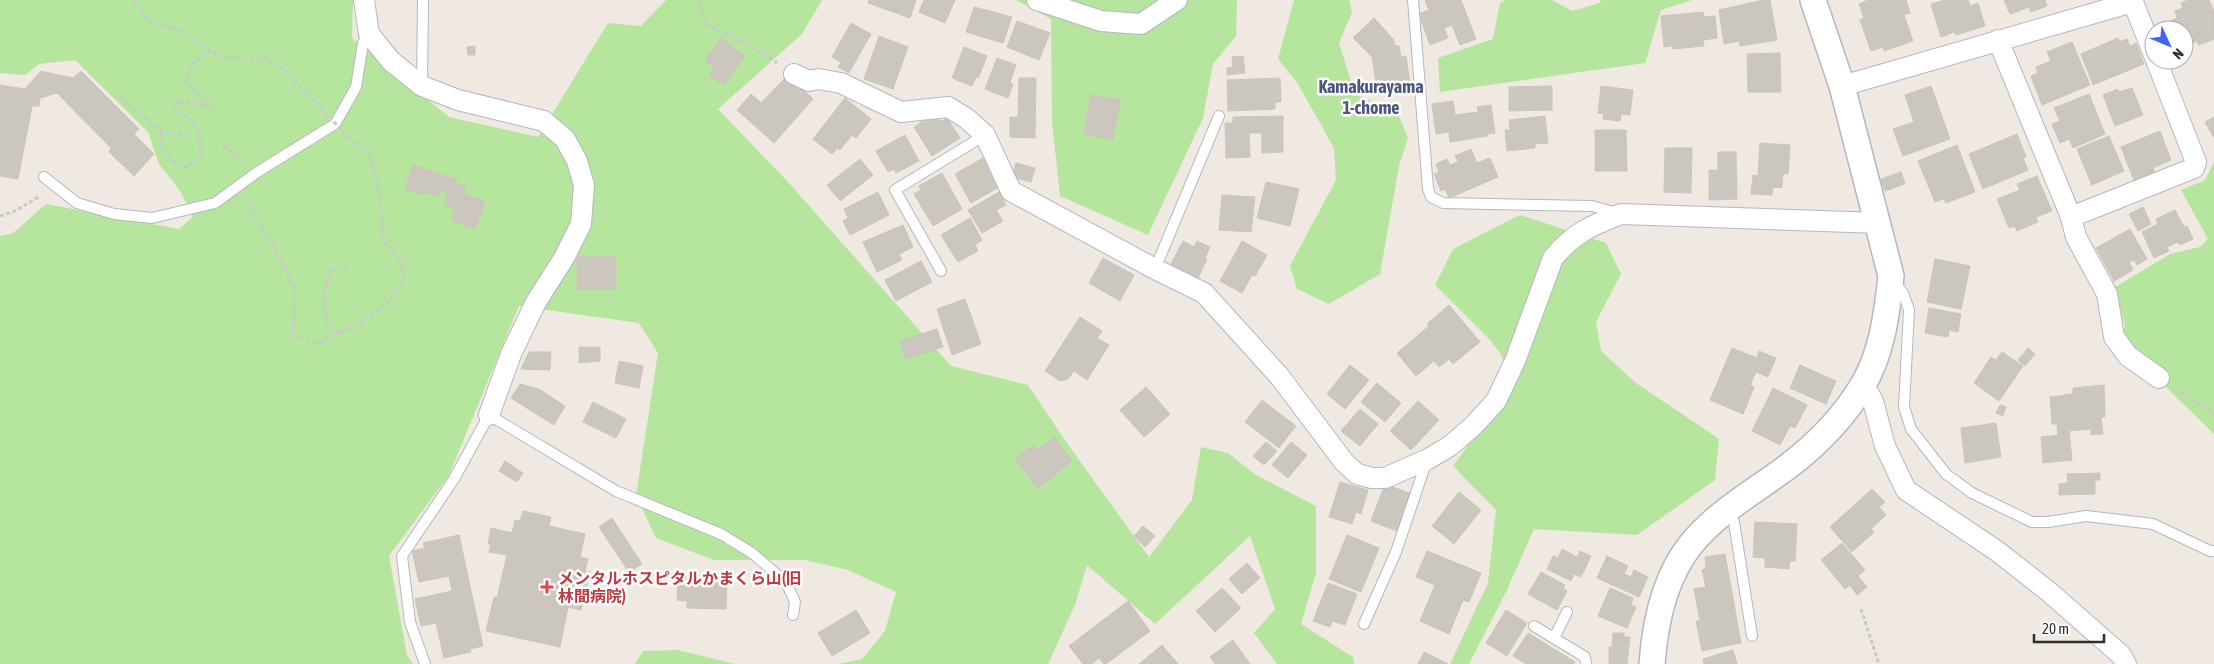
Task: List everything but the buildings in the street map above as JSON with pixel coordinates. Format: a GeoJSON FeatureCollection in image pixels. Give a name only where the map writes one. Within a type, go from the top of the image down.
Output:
{"type":"FeatureCollection","features":[{"type":"Feature","properties":{"kind":"street"},"geometry":{"type":"LineString","coordinates":[[364,0],[369,34],[391,61],[422,86],[458,100],[544,121],[565,139],[577,161],[584,185],[581,224],[564,258],[536,302],[510,354],[489,415]]}},
{"type":"Feature","properties":{"kind":"street"},"geometry":{"type":"LineString","coordinates":[[1037,0],[1101,21],[1141,24],[1178,0]]}},
{"type":"Feature","properties":{"kind":"street"},"geometry":{"type":"LineString","coordinates":[[1652,664],[1654,640],[1660,610],[1669,584],[1691,544],[1728,508],[1788,466],[1828,431],[1864,384],[1881,340],[1888,305],[1891,276],[1879,223],[1842,86],[1813,0]]}},
{"type":"Feature","properties":{"kind":"street"},"geometry":{"type":"LineString","coordinates":[[1842,86],[2135,1],[2144,27]]}},
{"type":"Feature","properties":{"kind":"street"},"geometry":{"type":"LineString","coordinates":[[1998,40],[2071,216],[2076,237],[2107,294],[2114,337],[2128,356],[2160,378]]}},
{"type":"Feature","properties":{"kind":"street"},"geometry":{"type":"LineString","coordinates":[[2071,216],[2194,168],[2196,162],[2160,70]]}},
{"type":"Feature","properties":{"kind":"street"},"geometry":{"type":"LineString","coordinates":[[794,74],[808,81],[818,79],[842,83],[901,112],[948,107],[966,118],[985,135],[1011,191],[1155,269],[1204,293],[1280,377],[1344,462],[1357,474],[1372,478],[1385,478],[1428,459],[1450,446],[1496,401],[1515,361],[1553,258],[1562,247],[1584,229],[1621,214],[1879,223]]}},
{"type":"Feature","properties":{"kind":"street"},"geometry":{"type":"LineString","coordinates":[[1864,384],[1873,401],[1885,446],[1906,490],[1997,551],[2048,591],[2121,656],[2126,664]]}},
{"type":"Feature","properties":{"kind":"lane"},"geometry":{"type":"LineString","coordinates":[[422,86],[423,0]]}},
{"type":"Feature","properties":{"kind":"lane"},"geometry":{"type":"LineString","coordinates":[[1413,0],[1428,189],[1431,197],[1443,203],[1592,206],[1621,214]]}},
{"type":"Feature","properties":{"kind":"lane"},"geometry":{"type":"LineString","coordinates":[[44,177],[77,203],[114,214],[152,218],[215,203],[256,173],[334,124],[356,87],[363,43],[369,34]]}},
{"type":"Feature","properties":{"kind":"lane"},"geometry":{"type":"LineString","coordinates":[[1155,269],[1219,116]]}},
{"type":"Feature","properties":{"kind":"lane"},"geometry":{"type":"LineString","coordinates":[[941,271],[895,190],[985,135]]}},
{"type":"Feature","properties":{"kind":"lane"},"geometry":{"type":"LineString","coordinates":[[1891,276],[1903,293],[1909,310],[1904,407],[1911,428],[1946,474],[1972,493],[2032,522],[2048,522],[2086,516],[2152,524],[2210,551],[2214,551]]}},
{"type":"Feature","properties":{"kind":"lane"},"geometry":{"type":"LineString","coordinates":[[425,664],[410,622],[402,556],[454,479],[489,415],[616,491],[721,534],[752,553],[786,582],[795,602],[793,615]]}},
{"type":"Feature","properties":{"kind":"lane"},"geometry":{"type":"LineString","coordinates":[[1364,624],[1396,552],[1428,459]]}},
{"type":"Feature","properties":{"kind":"lane"},"geometry":{"type":"LineString","coordinates":[[1728,508],[1734,522],[1752,636]]}},
{"type":"Feature","properties":{"kind":"lane"},"geometry":{"type":"LineString","coordinates":[[1554,638],[1567,612]]}},
{"type":"Feature","properties":{"kind":"lane"},"geometry":{"type":"LineString","coordinates":[[1534,626],[1585,657],[1586,664]]}},
{"type":"Feature","properties":{"kind":"path"},"geometry":{"type":"LineString","coordinates":[[134,0],[150,22],[184,32],[210,51],[224,58],[266,59],[280,66],[350,138],[371,156],[380,196],[384,241],[400,260],[405,278],[387,304],[352,327],[317,343],[293,336],[295,288],[273,245],[235,188]]}},
{"type":"Feature","properties":{"kind":"path"},"geometry":{"type":"LineString","coordinates":[[698,0],[706,25],[748,44],[794,74]]}},
{"type":"Feature","properties":{"kind":"path"},"geometry":{"type":"LineString","coordinates":[[162,132],[161,146],[171,160],[186,167],[201,158],[202,139],[192,122],[174,108],[178,100],[213,108],[186,82],[190,66],[210,51]]}},
{"type":"Feature","properties":{"kind":"path"},"geometry":{"type":"LineString","coordinates":[[119,97],[162,132],[190,136]]}},
{"type":"Feature","properties":{"kind":"path"},"geometry":{"type":"LineString","coordinates":[[223,146],[236,154],[256,173]]}},
{"type":"Feature","properties":{"kind":"path"},"geometry":{"type":"LineString","coordinates":[[0,216],[15,211],[55,186]]}},
{"type":"Feature","properties":{"kind":"path"},"geometry":{"type":"LineString","coordinates":[[339,333],[327,324],[323,296],[330,270],[347,267]]}},
{"type":"Feature","properties":{"kind":"path"},"geometry":{"type":"LineString","coordinates":[[2160,378],[2214,414]]}},
{"type":"Feature","properties":{"kind":"path"},"geometry":{"type":"LineString","coordinates":[[1861,609],[1879,664]]}},
{"type":"Feature","properties":{"kind":"green space"},"geometry":{"type":"Polygon","coordinates":[[[0,0],[353,0],[352,38],[449,117],[538,137],[608,23],[641,26],[666,0],[822,0],[802,34],[718,109],[788,182],[951,366],[1028,385],[1069,446],[1149,557],[1192,500],[1201,447],[1228,453],[1256,475],[1316,506],[1316,573],[1301,624],[1353,657],[1354,664],[1277,664],[1254,633],[1275,609],[1250,536],[1155,624],[1087,565],[1075,605],[1048,664],[838,664],[862,659],[885,631],[896,592],[848,570],[805,560],[714,560],[656,538],[636,496],[658,353],[639,323],[519,306],[449,475],[389,556],[407,655],[413,664],[0,664],[0,236],[13,233],[46,204],[179,229],[193,217],[180,191],[159,164],[148,132],[75,60],[39,64],[25,75],[0,73],[0,0]]]}},
{"type":"Feature","properties":{"kind":"green space"},"geometry":{"type":"Polygon","coordinates":[[[1016,0],[1237,0],[1236,36],[1213,64],[1203,118],[1148,235],[1060,196],[1052,122],[1051,19],[1016,0]]]}},
{"type":"Feature","properties":{"kind":"green space"},"geometry":{"type":"Polygon","coordinates":[[[1294,0],[1349,0],[1352,12],[1339,43],[1355,94],[1398,114],[1408,138],[1399,166],[1380,274],[1329,304],[1297,289],[1290,266],[1336,180],[1334,148],[1298,84],[1278,59],[1294,0]]]}},
{"type":"Feature","properties":{"kind":"green space"},"geometry":{"type":"Polygon","coordinates":[[[1506,0],[1552,0],[1572,11],[1600,3],[1601,0],[1692,0],[1661,10],[1645,63],[1440,92],[1438,58],[1493,39],[1500,3],[1506,0]]]}},
{"type":"Feature","properties":{"kind":"green space"},"geometry":{"type":"Polygon","coordinates":[[[2214,162],[2214,434],[2119,341],[2125,326],[2115,287],[2170,254],[2200,247],[2208,239],[2181,190],[2205,180],[2214,162]]]}},
{"type":"Feature","properties":{"kind":"green space"},"geometry":{"type":"Polygon","coordinates":[[[1520,215],[1606,243],[1621,274],[1596,322],[1601,351],[1636,383],[1719,439],[1715,480],[1637,535],[1534,529],[1506,592],[1469,664],[1450,664],[1488,583],[1496,510],[1453,466],[1509,388],[1502,356],[1491,341],[1435,285],[1453,249],[1520,215]]]}},
{"type":"Feature","properties":{"kind":"green space"},"geometry":{"type":"Polygon","coordinates":[[[678,650],[735,664],[635,664],[643,651],[678,650]]]}},
{"type":"Feature","properties":{"kind":"place","name":"メンタルホスピタルかまくら山(旧 林間病院)"},"geometry":{"type":"Point","coordinates":[547,587]}},
{"type":"Feature","properties":{"kind":"district","name":"Kamakurayama 1-chome"},"geometry":{"type":"Point","coordinates":[1371,97]}}]}
